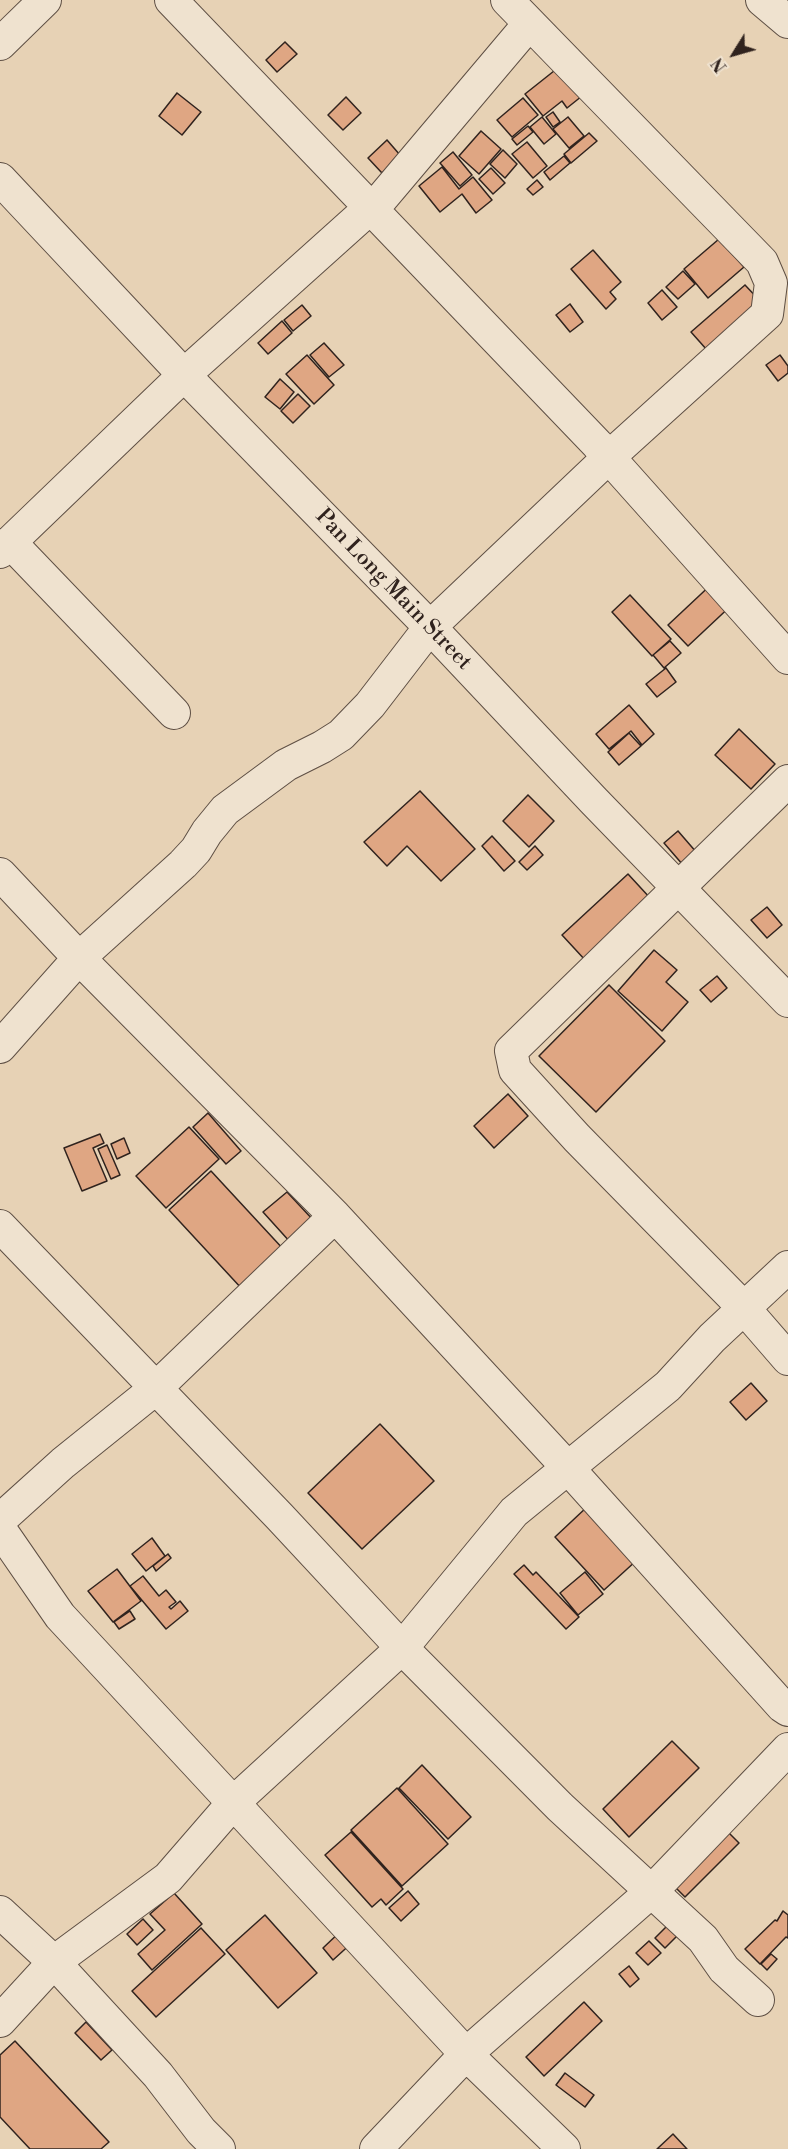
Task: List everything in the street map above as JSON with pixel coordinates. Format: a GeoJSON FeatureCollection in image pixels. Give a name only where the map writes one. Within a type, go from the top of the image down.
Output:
{"type":"FeatureCollection","features":[{"type":"Feature","properties":{"kind":"street"},"geometry":{"type":"LineString","coordinates":[[0,44],[45,0]]}},
{"type":"Feature","properties":{"kind":"street"},"geometry":{"type":"LineString","coordinates":[[171,0],[609,457],[788,657]]}},
{"type":"Feature","properties":{"kind":"street"},"geometry":{"type":"LineString","coordinates":[[0,1047],[79,958],[183,864],[225,810],[286,765],[341,735],[370,705],[429,627],[609,457],[767,314],[771,283],[762,262],[507,0]]}},
{"type":"Feature","properties":{"kind":"street"},"geometry":{"type":"LineString","coordinates":[[762,0],[788,22]]}},
{"type":"Feature","properties":{"kind":"street"},"geometry":{"type":"LineString","coordinates":[[174,713],[5,547],[184,375],[377,204],[529,24]]}},
{"type":"Feature","properties":{"kind":"street","name":"Pan Long Main Street"},"geometry":{"type":"LineString","coordinates":[[0,179],[184,375],[788,1000]]}},
{"type":"Feature","properties":{"kind":"street"},"geometry":{"type":"LineString","coordinates":[[788,781],[511,1051],[515,1070],[576,1138],[743,1307],[788,1359]]}},
{"type":"Feature","properties":{"kind":"street"},"geometry":{"type":"LineString","coordinates":[[0,874],[79,958],[335,1216],[788,1710]]}},
{"type":"Feature","properties":{"kind":"street"},"geometry":{"type":"LineString","coordinates":[[0,1520],[63,1463],[155,1389],[335,1216]]}},
{"type":"Feature","properties":{"kind":"street"},"geometry":{"type":"LineString","coordinates":[[0,1226],[280,1516],[402,1648],[560,1807],[702,1939],[724,1969],[758,2000]]}},
{"type":"Feature","properties":{"kind":"street"},"geometry":{"type":"LineString","coordinates":[[0,2021],[54,1962],[168,1878],[233,1803],[402,1648],[514,1512],[668,1386],[743,1307],[788,1267]]}},
{"type":"Feature","properties":{"kind":"street"},"geometry":{"type":"LineString","coordinates":[[0,1529],[60,1616],[466,2054],[564,2149]]}},
{"type":"Feature","properties":{"kind":"street"},"geometry":{"type":"LineString","coordinates":[[376,2149],[466,2054],[652,1891],[788,1749]]}},
{"type":"Feature","properties":{"kind":"street"},"geometry":{"type":"LineString","coordinates":[[0,1912],[54,1962],[158,2075],[201,2131],[219,2149]]}},
{"type":"Feature","properties":{"kind":"building"},"geometry":{"type":"Polygon","coordinates":[[[285,42],[297,54],[277,72],[266,60],[285,42]]]}},
{"type":"Feature","properties":{"kind":"building"},"geometry":{"type":"Polygon","coordinates":[[[559,67],[582,96],[567,108],[562,101],[543,116],[525,94],[559,67]]]}},
{"type":"Feature","properties":{"kind":"building"},"geometry":{"type":"Polygon","coordinates":[[[177,93],[201,112],[182,135],[159,116],[177,93]]]}},
{"type":"Feature","properties":{"kind":"building"},"geometry":{"type":"Polygon","coordinates":[[[346,97],[361,113],[343,130],[328,115],[346,97]]]}},
{"type":"Feature","properties":{"kind":"building"},"geometry":{"type":"Polygon","coordinates":[[[523,98],[538,115],[512,137],[497,120],[523,98]]]}},
{"type":"Feature","properties":{"kind":"building"},"geometry":{"type":"Polygon","coordinates":[[[553,112],[560,122],[553,127],[546,117],[553,112]]]}},
{"type":"Feature","properties":{"kind":"building"},"geometry":{"type":"Polygon","coordinates":[[[542,117],[556,134],[544,144],[530,127],[542,117]]]}},
{"type":"Feature","properties":{"kind":"building"},"geometry":{"type":"Polygon","coordinates":[[[568,117],[584,136],[569,148],[553,129],[568,117]]]}},
{"type":"Feature","properties":{"kind":"building"},"geometry":{"type":"Polygon","coordinates":[[[528,126],[533,132],[517,145],[512,139],[528,126]]]}},
{"type":"Feature","properties":{"kind":"building"},"geometry":{"type":"Polygon","coordinates":[[[481,131],[501,149],[479,174],[459,156],[481,131]]]}},
{"type":"Feature","properties":{"kind":"building"},"geometry":{"type":"Polygon","coordinates":[[[589,133],[597,141],[571,163],[564,154],[589,133]]]}},
{"type":"Feature","properties":{"kind":"building"},"geometry":{"type":"Polygon","coordinates":[[[387,140],[400,155],[382,173],[368,158],[387,140]]]}},
{"type":"Feature","properties":{"kind":"building"},"geometry":{"type":"Polygon","coordinates":[[[527,142],[547,166],[533,178],[512,154],[527,142]]]}},
{"type":"Feature","properties":{"kind":"building"},"geometry":{"type":"Polygon","coordinates":[[[503,150],[517,164],[505,178],[490,164],[503,150]]]}},
{"type":"Feature","properties":{"kind":"building"},"geometry":{"type":"Polygon","coordinates":[[[453,152],[472,175],[460,186],[440,163],[453,152]]]}},
{"type":"Feature","properties":{"kind":"building"},"geometry":{"type":"Polygon","coordinates":[[[564,156],[570,163],[550,180],[544,172],[564,156]]]}},
{"type":"Feature","properties":{"kind":"building"},"geometry":{"type":"Polygon","coordinates":[[[442,167],[459,189],[473,177],[492,200],[476,213],[462,194],[440,212],[419,186],[442,167]]]}},
{"type":"Feature","properties":{"kind":"building"},"geometry":{"type":"Polygon","coordinates":[[[491,168],[505,183],[493,194],[479,179],[491,168]]]}},
{"type":"Feature","properties":{"kind":"building"},"geometry":{"type":"Polygon","coordinates":[[[537,180],[543,187],[533,195],[527,189],[537,180]]]}},
{"type":"Feature","properties":{"kind":"building"},"geometry":{"type":"Polygon","coordinates":[[[719,239],[744,267],[708,298],[684,269],[719,239]]]}},
{"type":"Feature","properties":{"kind":"building"},"geometry":{"type":"Polygon","coordinates":[[[593,250],[621,282],[610,292],[616,299],[606,309],[571,269],[593,250]]]}},
{"type":"Feature","properties":{"kind":"building"},"geometry":{"type":"Polygon","coordinates":[[[683,271],[695,284],[678,299],[666,287],[683,271]]]}},
{"type":"Feature","properties":{"kind":"building"},"geometry":{"type":"Polygon","coordinates":[[[745,285],[761,302],[707,350],[691,332],[745,285]]]}},
{"type":"Feature","properties":{"kind":"building"},"geometry":{"type":"Polygon","coordinates":[[[662,290],[677,307],[662,320],[648,303],[662,290]]]}},
{"type":"Feature","properties":{"kind":"building"},"geometry":{"type":"Polygon","coordinates":[[[570,304],[583,322],[570,332],[556,315],[570,304]]]}},
{"type":"Feature","properties":{"kind":"building"},"geometry":{"type":"Polygon","coordinates":[[[302,305],[311,316],[293,331],[284,320],[302,305]]]}},
{"type":"Feature","properties":{"kind":"building"},"geometry":{"type":"Polygon","coordinates":[[[282,321],[292,333],[268,354],[258,343],[282,321]]]}},
{"type":"Feature","properties":{"kind":"building"},"geometry":{"type":"Polygon","coordinates":[[[324,343],[344,365],[329,377],[310,355],[324,343]]]}},
{"type":"Feature","properties":{"kind":"building"},"geometry":{"type":"Polygon","coordinates":[[[307,355],[334,385],[314,404],[286,374],[307,355]]]}},
{"type":"Feature","properties":{"kind":"building"},"geometry":{"type":"Polygon","coordinates":[[[780,355],[788,366],[788,373],[778,381],[766,365],[780,355]]]}},
{"type":"Feature","properties":{"kind":"building"},"geometry":{"type":"Polygon","coordinates":[[[280,379],[294,392],[280,409],[265,397],[280,379]]]}},
{"type":"Feature","properties":{"kind":"building"},"geometry":{"type":"Polygon","coordinates":[[[298,394],[310,406],[293,423],[281,411],[298,394]]]}},
{"type":"Feature","properties":{"kind":"building"},"geometry":{"type":"Polygon","coordinates":[[[716,580],[736,601],[688,646],[668,625],[716,580]]]}},
{"type":"Feature","properties":{"kind":"building"},"geometry":{"type":"Polygon","coordinates":[[[630,595],[671,639],[652,656],[612,612],[630,595]]]}},
{"type":"Feature","properties":{"kind":"building"},"geometry":{"type":"Polygon","coordinates":[[[670,641],[681,653],[664,668],[653,655],[670,641]]]}},
{"type":"Feature","properties":{"kind":"building"},"geometry":{"type":"Polygon","coordinates":[[[666,668],[676,682],[657,697],[646,684],[666,668]]]}},
{"type":"Feature","properties":{"kind":"building"},"geometry":{"type":"Polygon","coordinates":[[[629,705],[654,734],[642,745],[631,731],[609,749],[596,734],[629,705]]]}},
{"type":"Feature","properties":{"kind":"building"},"geometry":{"type":"Polygon","coordinates":[[[739,729],[775,764],[751,789],[715,755],[739,729]]]}},
{"type":"Feature","properties":{"kind":"building"},"geometry":{"type":"Polygon","coordinates":[[[629,733],[641,746],[619,765],[608,752],[629,733]]]}},
{"type":"Feature","properties":{"kind":"building"},"geometry":{"type":"Polygon","coordinates":[[[420,791],[475,849],[441,881],[407,846],[387,866],[364,842],[420,791]]]}},
{"type":"Feature","properties":{"kind":"building"},"geometry":{"type":"Polygon","coordinates":[[[528,795],[554,821],[529,847],[503,821],[528,795]]]}},
{"type":"Feature","properties":{"kind":"building"},"geometry":{"type":"Polygon","coordinates":[[[678,831],[697,853],[683,865],[664,843],[678,831]]]}},
{"type":"Feature","properties":{"kind":"building"},"geometry":{"type":"Polygon","coordinates":[[[492,836],[515,861],[504,871],[482,846],[492,836]]]}},
{"type":"Feature","properties":{"kind":"building"},"geometry":{"type":"Polygon","coordinates":[[[535,846],[543,855],[527,870],[519,862],[535,846]]]}},
{"type":"Feature","properties":{"kind":"building"},"geometry":{"type":"Polygon","coordinates":[[[628,874],[651,899],[586,961],[562,935],[628,874]]]}},
{"type":"Feature","properties":{"kind":"building"},"geometry":{"type":"Polygon","coordinates":[[[767,907],[782,925],[767,938],[751,920],[767,907]]]}},
{"type":"Feature","properties":{"kind":"building"},"geometry":{"type":"Polygon","coordinates":[[[654,950],[677,970],[666,982],[688,1002],[662,1031],[618,991],[654,950]]]}},
{"type":"Feature","properties":{"kind":"building"},"geometry":{"type":"Polygon","coordinates":[[[717,976],[727,988],[711,1002],[700,990],[717,976]]]}},
{"type":"Feature","properties":{"kind":"building"},"geometry":{"type":"Polygon","coordinates":[[[609,985],[665,1041],[596,1112],[539,1056],[609,985]]]}},
{"type":"Feature","properties":{"kind":"building"},"geometry":{"type":"Polygon","coordinates":[[[508,1094],[528,1116],[494,1148],[474,1126],[508,1094]]]}},
{"type":"Feature","properties":{"kind":"building"},"geometry":{"type":"Polygon","coordinates":[[[208,1113],[241,1151],[226,1164],[193,1127],[208,1113]]]}},
{"type":"Feature","properties":{"kind":"building"},"geometry":{"type":"Polygon","coordinates":[[[189,1127],[219,1159],[166,1208],[136,1176],[189,1127]]]}},
{"type":"Feature","properties":{"kind":"building"},"geometry":{"type":"Polygon","coordinates":[[[100,1134],[104,1143],[93,1148],[107,1181],[82,1191],[64,1148],[100,1134]]]}},
{"type":"Feature","properties":{"kind":"building"},"geometry":{"type":"Polygon","coordinates":[[[124,1138],[130,1153],[117,1159],[111,1144],[124,1138]]]}},
{"type":"Feature","properties":{"kind":"building"},"geometry":{"type":"Polygon","coordinates":[[[107,1145],[120,1175],[111,1179],[98,1149],[107,1145]]]}},
{"type":"Feature","properties":{"kind":"building"},"geometry":{"type":"Polygon","coordinates":[[[211,1171],[285,1251],[243,1290],[169,1210],[211,1171]]]}},
{"type":"Feature","properties":{"kind":"building"},"geometry":{"type":"Polygon","coordinates":[[[287,1192],[315,1222],[291,1243],[263,1212],[287,1192]]]}},
{"type":"Feature","properties":{"kind":"building"},"geometry":{"type":"Polygon","coordinates":[[[751,1383],[767,1401],[746,1420],[730,1402],[751,1383]]]}},
{"type":"Feature","properties":{"kind":"building"},"geometry":{"type":"Polygon","coordinates":[[[380,1424],[434,1481],[362,1549],[308,1493],[380,1424]]]}},
{"type":"Feature","properties":{"kind":"building"},"geometry":{"type":"Polygon","coordinates":[[[588,1506],[637,1560],[604,1590],[555,1537],[588,1506]]]}},
{"type":"Feature","properties":{"kind":"building"},"geometry":{"type":"Polygon","coordinates":[[[152,1538],[165,1556],[146,1571],[132,1554],[152,1538]]]}},
{"type":"Feature","properties":{"kind":"building"},"geometry":{"type":"Polygon","coordinates":[[[168,1554],[171,1558],[156,1571],[153,1566],[168,1554]]]}},
{"type":"Feature","properties":{"kind":"building"},"geometry":{"type":"Polygon","coordinates":[[[524,1565],[533,1575],[536,1572],[579,1617],[566,1629],[514,1574],[524,1565]]]}},
{"type":"Feature","properties":{"kind":"building"},"geometry":{"type":"Polygon","coordinates":[[[117,1569],[141,1601],[113,1622],[88,1591],[117,1569]]]}},
{"type":"Feature","properties":{"kind":"building"},"geometry":{"type":"Polygon","coordinates":[[[585,1572],[603,1594],[578,1615],[560,1593],[585,1572]]]}},
{"type":"Feature","properties":{"kind":"building"},"geometry":{"type":"Polygon","coordinates":[[[143,1576],[159,1596],[166,1590],[176,1602],[169,1607],[171,1609],[180,1601],[188,1611],[166,1629],[130,1586],[143,1576]]]}},
{"type":"Feature","properties":{"kind":"building"},"geometry":{"type":"Polygon","coordinates":[[[130,1611],[135,1619],[119,1629],[114,1622],[130,1611]]]}},
{"type":"Feature","properties":{"kind":"building"},"geometry":{"type":"Polygon","coordinates":[[[672,1741],[699,1768],[629,1837],[603,1809],[672,1741]]]}},
{"type":"Feature","properties":{"kind":"building"},"geometry":{"type":"Polygon","coordinates":[[[422,1765],[471,1817],[448,1839],[399,1788],[422,1765]]]}},
{"type":"Feature","properties":{"kind":"building"},"geometry":{"type":"Polygon","coordinates":[[[397,1788],[448,1844],[402,1886],[351,1830],[397,1788]]]}},
{"type":"Feature","properties":{"kind":"building"},"geometry":{"type":"Polygon","coordinates":[[[721,1825],[739,1843],[685,1897],[668,1880],[721,1825]]]}},
{"type":"Feature","properties":{"kind":"building"},"geometry":{"type":"Polygon","coordinates":[[[351,1832],[403,1889],[386,1905],[381,1899],[372,1907],[325,1855],[351,1832]]]}},
{"type":"Feature","properties":{"kind":"building"},"geometry":{"type":"Polygon","coordinates":[[[408,1891],[419,1904],[401,1921],[389,1908],[408,1891]]]}},
{"type":"Feature","properties":{"kind":"building"},"geometry":{"type":"Polygon","coordinates":[[[174,1893],[202,1924],[152,1970],[138,1954],[165,1930],[150,1914],[174,1893]]]}},
{"type":"Feature","properties":{"kind":"building"},"geometry":{"type":"Polygon","coordinates":[[[783,1911],[788,1915],[788,1938],[786,1937],[760,1964],[745,1949],[775,1920],[777,1921],[783,1911]]]}},
{"type":"Feature","properties":{"kind":"building"},"geometry":{"type":"Polygon","coordinates":[[[265,1915],[317,1973],[278,2008],[226,1950],[265,1915]]]}},
{"type":"Feature","properties":{"kind":"building"},"geometry":{"type":"Polygon","coordinates":[[[143,1919],[153,1930],[137,1945],[127,1934],[143,1919]]]}},
{"type":"Feature","properties":{"kind":"building"},"geometry":{"type":"Polygon","coordinates":[[[673,1920],[683,1930],[665,1948],[655,1938],[673,1920]]]}},
{"type":"Feature","properties":{"kind":"building"},"geometry":{"type":"Polygon","coordinates":[[[201,1928],[225,1954],[156,2017],[132,1991],[201,1928]]]}},
{"type":"Feature","properties":{"kind":"building"},"geometry":{"type":"Polygon","coordinates":[[[343,1929],[354,1941],[333,1960],[323,1948],[343,1929]]]}},
{"type":"Feature","properties":{"kind":"building"},"geometry":{"type":"Polygon","coordinates":[[[649,1941],[661,1953],[648,1965],[636,1953],[649,1941]]]}},
{"type":"Feature","properties":{"kind":"building"},"geometry":{"type":"Polygon","coordinates":[[[771,1954],[777,1959],[767,1970],[761,1964],[771,1954]]]}},
{"type":"Feature","properties":{"kind":"building"},"geometry":{"type":"Polygon","coordinates":[[[629,1966],[639,1979],[630,1987],[619,1974],[629,1966]]]}},
{"type":"Feature","properties":{"kind":"building"},"geometry":{"type":"Polygon","coordinates":[[[584,2002],[602,2021],[544,2076],[526,2057],[584,2002]]]}},
{"type":"Feature","properties":{"kind":"building"},"geometry":{"type":"Polygon","coordinates":[[[86,2022],[112,2050],[101,2060],[75,2033],[86,2022]]]}},
{"type":"Feature","properties":{"kind":"building"},"geometry":{"type":"Polygon","coordinates":[[[15,2041],[109,2142],[101,2149],[30,2149],[0,2117],[0,2055],[15,2041]]]}},
{"type":"Feature","properties":{"kind":"building"},"geometry":{"type":"Polygon","coordinates":[[[565,2073],[594,2095],[585,2107],[556,2085],[565,2073]]]}},
{"type":"Feature","properties":{"kind":"building"},"geometry":{"type":"Polygon","coordinates":[[[673,2134],[687,2149],[657,2149],[673,2134]]]}}]}
